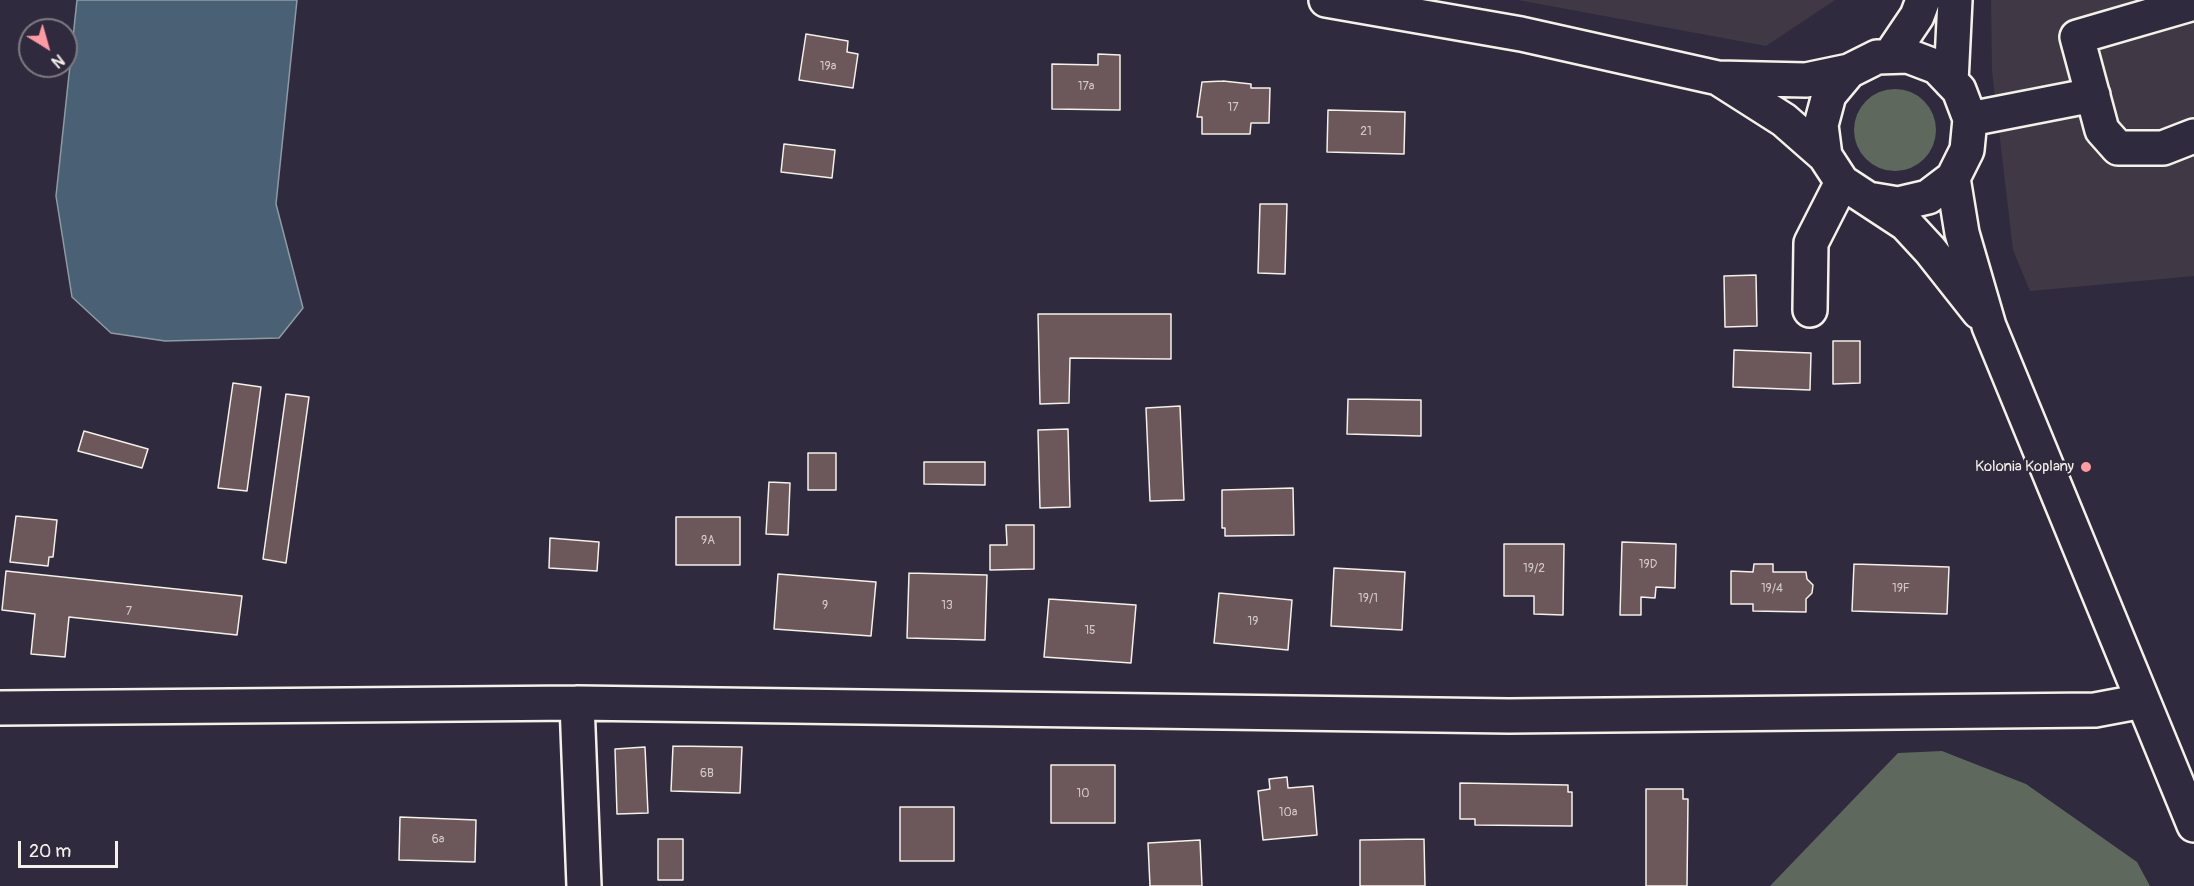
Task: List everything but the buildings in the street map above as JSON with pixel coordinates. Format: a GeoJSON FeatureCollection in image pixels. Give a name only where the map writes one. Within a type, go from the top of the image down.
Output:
{"type":"FeatureCollection","features":[{"type":"Feature","properties":{"kind":"street"},"geometry":{"type":"LineString","coordinates":[[1326,0],[1521,34],[1718,78],[1806,80],[1849,71],[1877,57],[1908,56],[1937,67],[1959,90],[1970,119],[1967,150],[1953,178],[1928,197],[1898,204],[1845,179],[1821,125],[1829,95],[1849,71]]}},
{"type":"Feature","properties":{"kind":"street"},"geometry":{"type":"LineString","coordinates":[[1890,57],[1917,16],[1923,0]]}},
{"type":"Feature","properties":{"kind":"street"},"geometry":{"type":"LineString","coordinates":[[1951,82],[1955,0]]}},
{"type":"Feature","properties":{"kind":"street"},"geometry":{"type":"LineString","coordinates":[[2194,3],[2077,37],[2102,130],[2118,148],[2163,148],[2194,136]]}},
{"type":"Feature","properties":{"kind":"street"},"geometry":{"type":"LineString","coordinates":[[1718,78],[1784,120],[1845,179],[1906,224],[1930,250],[1989,326]]}},
{"type":"Feature","properties":{"kind":"street"},"geometry":{"type":"LineString","coordinates":[[1970,119],[2093,95]]}},
{"type":"Feature","properties":{"kind":"street"},"geometry":{"type":"LineString","coordinates":[[1953,178],[1962,233],[1989,326],[2194,825]]}},
{"type":"Feature","properties":{"kind":"street"},"geometry":{"type":"LineString","coordinates":[[1810,310],[1811,243],[1845,179]]}},
{"type":"Feature","properties":{"kind":"street"},"geometry":{"type":"LineString","coordinates":[[0,708],[577,703],[1509,716],[2095,710],[2144,701]]}},
{"type":"Feature","properties":{"kind":"street"},"geometry":{"type":"LineString","coordinates":[[577,703],[584,886]]}},
{"type":"Feature","properties":{"kind":"shaded area"},"geometry":{"type":"Polygon","coordinates":[[[1518,0],[1835,0],[1766,46],[1518,0]]]}},
{"type":"Feature","properties":{"kind":"shaded area"},"geometry":{"type":"Polygon","coordinates":[[[1991,0],[2194,0],[2194,276],[2030,291],[2013,250],[1992,71],[1991,0]]]}},
{"type":"Feature","properties":{"kind":"shaded area"},"geometry":{"type":"Polygon","coordinates":[[[1887,89],[1903,89],[1918,96],[1929,107],[1936,122],[1933,146],[1924,159],[1903,171],[1887,171],[1872,164],[1861,153],[1854,138],[1854,122],[1861,107],[1872,96],[1887,89]]]}},
{"type":"Feature","properties":{"kind":"shaded area"},"geometry":{"type":"Polygon","coordinates":[[[1942,751],[2026,784],[2137,862],[2150,886],[1770,886],[1898,753],[1942,751]]]}},
{"type":"Feature","properties":{"kind":"water"},"geometry":{"type":"Polygon","coordinates":[[[77,0],[297,0],[276,204],[303,308],[279,338],[165,341],[111,333],[72,297],[56,196],[69,78],[78,78],[78,18],[75,18],[77,0]]]}},
{"type":"Feature","properties":{"kind":"place","name":"Kolonia Koplany"},"geometry":{"type":"Point","coordinates":[2086,467]}}]}
